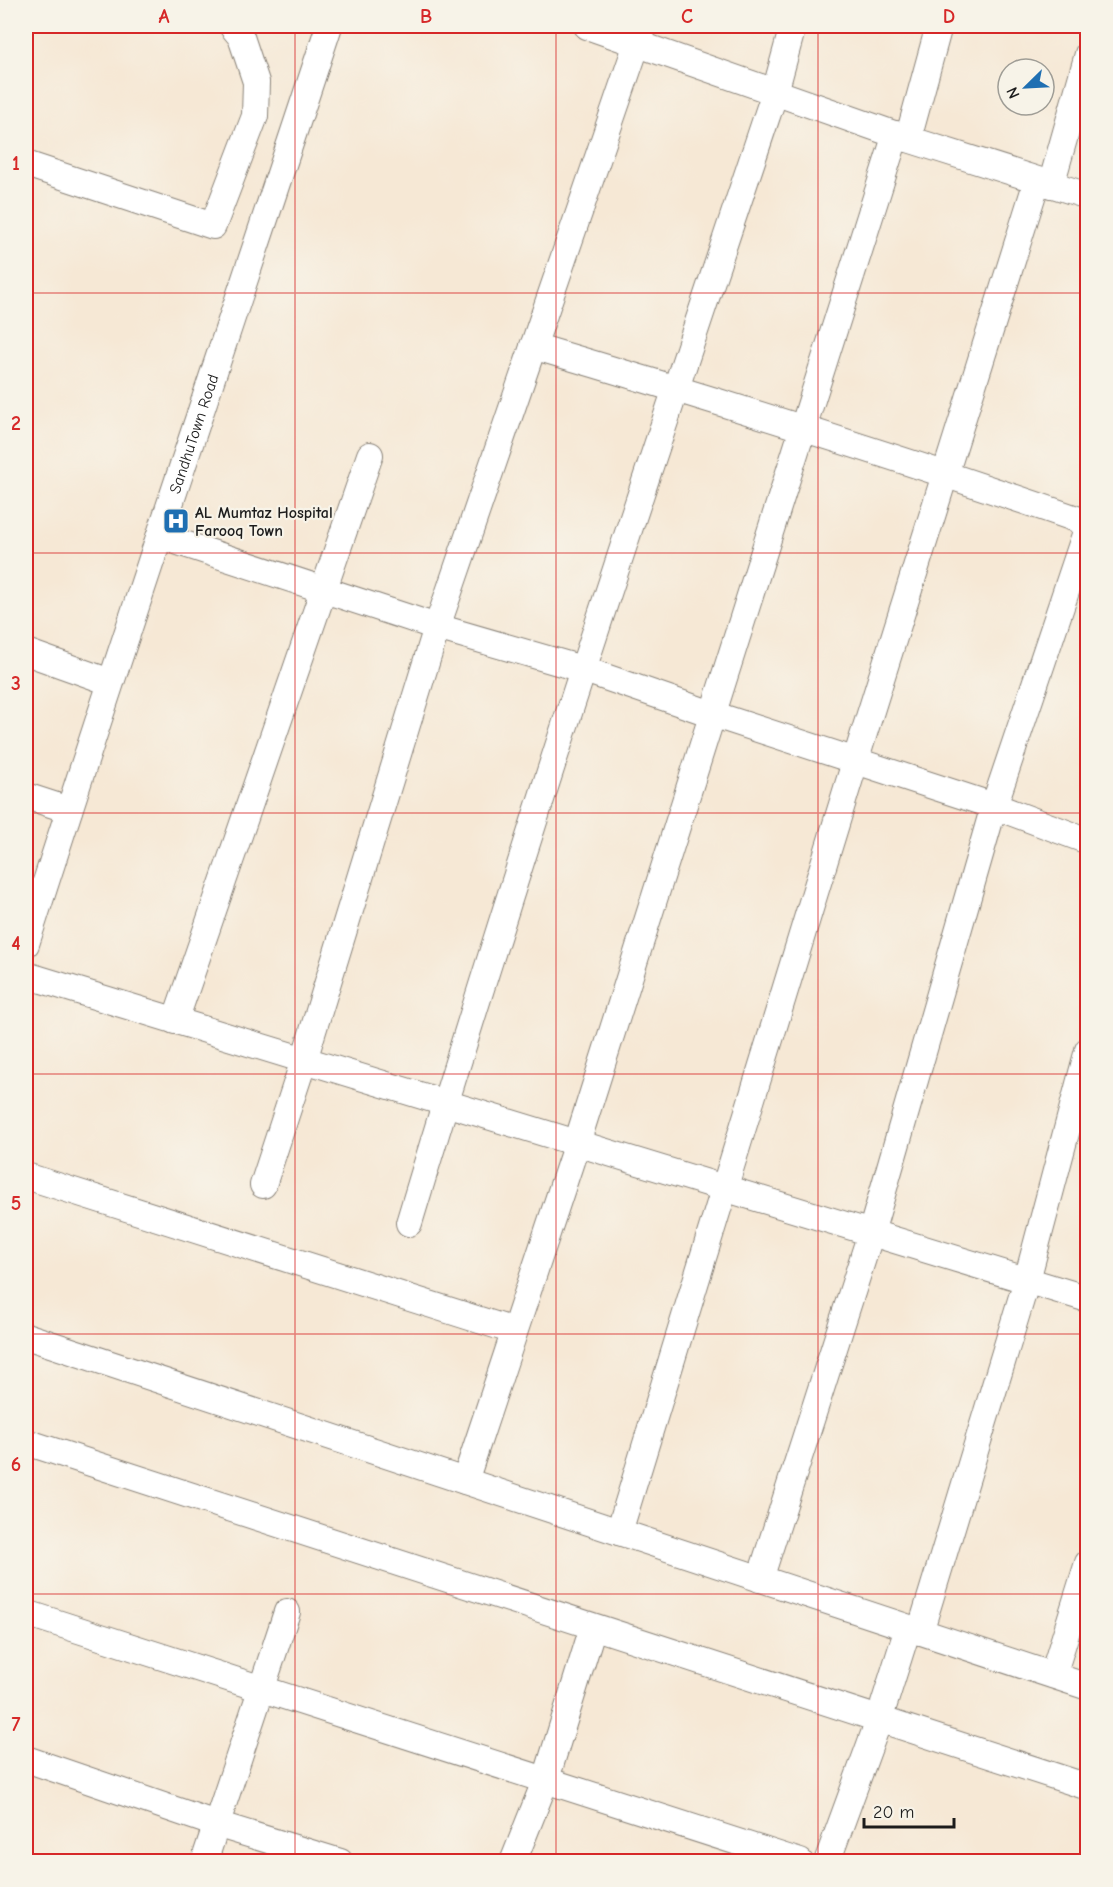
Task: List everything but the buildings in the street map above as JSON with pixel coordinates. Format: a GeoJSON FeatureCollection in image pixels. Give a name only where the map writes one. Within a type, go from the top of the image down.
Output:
{"type":"FeatureCollection","features":[{"type":"Feature","properties":{"kind":"street"},"geometry":{"type":"LineString","coordinates":[[26,164],[213,226],[255,116],[256,82],[241,37],[232,26]]}},
{"type":"Feature","properties":{"kind":"street","name":"SandhuTown Road"},"geometry":{"type":"LineString","coordinates":[[26,944],[110,682],[329,26]]}},
{"type":"Feature","properties":{"kind":"street"},"geometry":{"type":"LineString","coordinates":[[587,26],[640,34],[775,92],[1088,196]]}},
{"type":"Feature","properties":{"kind":"street"},"geometry":{"type":"LineString","coordinates":[[410,1223],[445,1103],[582,669],[775,92],[793,26]]}},
{"type":"Feature","properties":{"kind":"street"},"geometry":{"type":"LineString","coordinates":[[465,1481],[576,1143],[802,429],[939,26]]}},
{"type":"Feature","properties":{"kind":"street"},"geometry":{"type":"LineString","coordinates":[[263,1185],[304,1060],[437,627],[640,34]]}},
{"type":"Feature","properties":{"kind":"street"},"geometry":{"type":"LineString","coordinates":[[619,1532],[946,473],[1088,54]]}},
{"type":"Feature","properties":{"kind":"street"},"geometry":{"type":"LineString","coordinates":[[533,346],[676,388],[946,473],[1088,524],[994,806],[871,1233],[760,1579]]}},
{"type":"Feature","properties":{"kind":"street"},"geometry":{"type":"LineString","coordinates":[[175,1021],[370,455]]}},
{"type":"Feature","properties":{"kind":"street"},"geometry":{"type":"LineString","coordinates":[[160,536],[437,627],[582,669],[855,762],[994,806],[1088,841]]}},
{"type":"Feature","properties":{"kind":"street"},"geometry":{"type":"LineString","coordinates":[[26,652],[110,682]]}},
{"type":"Feature","properties":{"kind":"street"},"geometry":{"type":"LineString","coordinates":[[26,796],[69,810]]}},
{"type":"Feature","properties":{"kind":"street"},"geometry":{"type":"LineString","coordinates":[[26,975],[1088,1299]]}},
{"type":"Feature","properties":{"kind":"street"},"geometry":{"type":"LineString","coordinates":[[827,1862],[914,1630],[1027,1280],[1088,1050]]}},
{"type":"Feature","properties":{"kind":"street"},"geometry":{"type":"LineString","coordinates":[[26,1176],[514,1331]]}},
{"type":"Feature","properties":{"kind":"street"},"geometry":{"type":"LineString","coordinates":[[26,1336],[1088,1687]]}},
{"type":"Feature","properties":{"kind":"street"},"geometry":{"type":"LineString","coordinates":[[26,1442],[1088,1787]]}},
{"type":"Feature","properties":{"kind":"street"},"geometry":{"type":"LineString","coordinates":[[1053,1675],[1088,1563]]}},
{"type":"Feature","properties":{"kind":"street"},"geometry":{"type":"LineString","coordinates":[[204,1862],[287,1612]]}},
{"type":"Feature","properties":{"kind":"street"},"geometry":{"type":"LineString","coordinates":[[26,1614],[800,1862]]}},
{"type":"Feature","properties":{"kind":"street"},"geometry":{"type":"LineString","coordinates":[[513,1862],[546,1779],[593,1627]]}},
{"type":"Feature","properties":{"kind":"street"},"geometry":{"type":"LineString","coordinates":[[26,1759],[216,1824],[340,1862]]}},
{"type":"Feature","properties":{"kind":"place","name":"AL Mumtaz Hospital Farooq Town"},"geometry":{"type":"Point","coordinates":[176,521]}}]}
